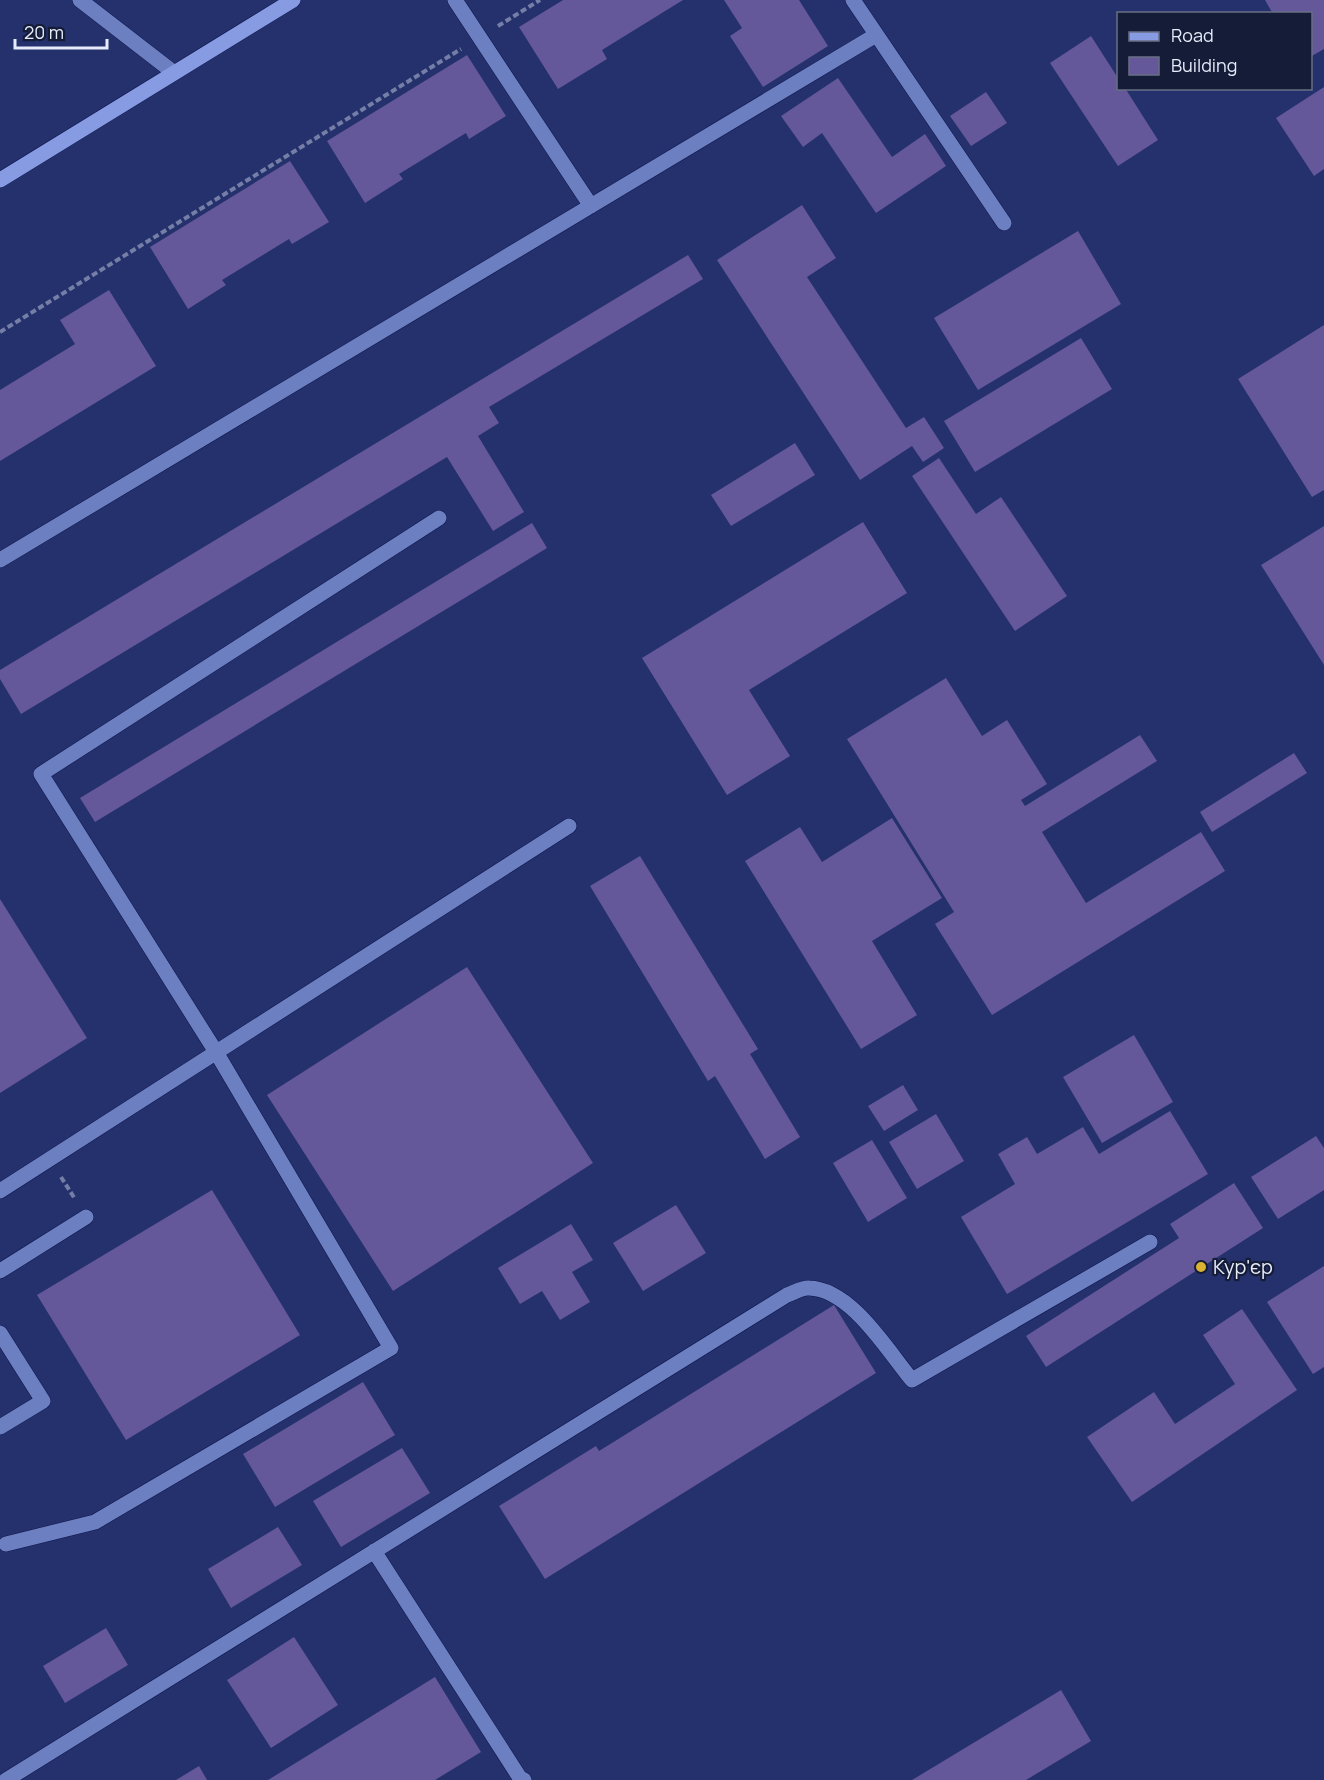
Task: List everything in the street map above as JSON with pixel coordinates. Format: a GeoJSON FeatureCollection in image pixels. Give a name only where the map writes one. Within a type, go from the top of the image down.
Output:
{"type":"FeatureCollection","features":[{"type":"Feature","properties":{"kind":"main road"},"geometry":{"type":"LineString","coordinates":[[0,179],[293,0]]}},
{"type":"Feature","properties":{"kind":"street"},"geometry":{"type":"LineString","coordinates":[[80,0],[173,72]]}},
{"type":"Feature","properties":{"kind":"street"},"geometry":{"type":"LineString","coordinates":[[455,0],[591,206]]}},
{"type":"Feature","properties":{"kind":"street"},"geometry":{"type":"LineString","coordinates":[[853,0],[1004,223]]}},
{"type":"Feature","properties":{"kind":"street"},"geometry":{"type":"LineString","coordinates":[[0,560],[876,35]]}},
{"type":"Feature","properties":{"kind":"street"},"geometry":{"type":"LineString","coordinates":[[2,1542],[95,1522],[390,1348],[216,1052],[40,774],[439,518]]}},
{"type":"Feature","properties":{"kind":"street"},"geometry":{"type":"LineString","coordinates":[[0,1191],[569,826]]}},
{"type":"Feature","properties":{"kind":"street"},"geometry":{"type":"LineString","coordinates":[[0,1271],[86,1217]]}},
{"type":"Feature","properties":{"kind":"street"},"geometry":{"type":"LineString","coordinates":[[6,1780],[787,1295],[807,1287],[824,1290],[854,1310],[912,1380],[1149,1242]]}},
{"type":"Feature","properties":{"kind":"street"},"geometry":{"type":"LineString","coordinates":[[0,1333],[42,1401],[0,1427]]}},
{"type":"Feature","properties":{"kind":"street"},"geometry":{"type":"LineString","coordinates":[[374,1551],[520,1779],[524,1780]]}},
{"type":"Feature","properties":{"kind":"path"},"geometry":{"type":"LineString","coordinates":[[0,332],[540,0]]}},
{"type":"Feature","properties":{"kind":"path"},"geometry":{"type":"LineString","coordinates":[[50,1158],[86,1217]]}},
{"type":"Feature","properties":{"kind":"building"},"geometry":{"type":"Polygon","coordinates":[[[563,0],[683,0],[602,50],[607,59],[558,89],[519,27],[563,0]]]}},
{"type":"Feature","properties":{"kind":"building"},"geometry":{"type":"Polygon","coordinates":[[[724,0],[799,0],[828,46],[763,87],[730,36],[742,28],[724,0]]]}},
{"type":"Feature","properties":{"kind":"building"},"geometry":{"type":"Polygon","coordinates":[[[1265,0],[1324,0],[1324,49],[1312,56],[1312,12],[1272,12],[1265,0]]]}},
{"type":"Feature","properties":{"kind":"building"},"geometry":{"type":"Polygon","coordinates":[[[1091,36],[1117,76],[1117,90],[1126,90],[1158,140],[1118,166],[1050,63],[1091,36]]]}},
{"type":"Feature","properties":{"kind":"building"},"geometry":{"type":"Polygon","coordinates":[[[467,55],[506,116],[469,139],[466,133],[399,174],[403,179],[365,203],[327,141],[467,55]]]}},
{"type":"Feature","properties":{"kind":"building"},"geometry":{"type":"Polygon","coordinates":[[[838,78],[892,157],[925,134],[946,166],[876,213],[822,133],[803,147],[781,116],[838,78]]]}},
{"type":"Feature","properties":{"kind":"building"},"geometry":{"type":"Polygon","coordinates":[[[1324,87],[1324,169],[1314,176],[1276,118],[1324,87]]]}},
{"type":"Feature","properties":{"kind":"building"},"geometry":{"type":"Polygon","coordinates":[[[986,92],[1007,123],[971,146],[950,116],[986,92]]]}},
{"type":"Feature","properties":{"kind":"building"},"geometry":{"type":"Polygon","coordinates":[[[290,161],[329,222],[292,244],[289,239],[222,280],[226,285],[188,309],[150,247],[290,161]]]}},
{"type":"Feature","properties":{"kind":"building"},"geometry":{"type":"Polygon","coordinates":[[[802,205],[836,258],[807,277],[906,428],[924,417],[944,448],[923,462],[912,446],[860,480],[717,260],[802,205]]]}},
{"type":"Feature","properties":{"kind":"building"},"geometry":{"type":"Polygon","coordinates":[[[1078,231],[1121,304],[978,390],[934,318],[1078,231]]]}},
{"type":"Feature","properties":{"kind":"building"},"geometry":{"type":"Polygon","coordinates":[[[688,255],[703,279],[489,407],[499,423],[478,436],[524,512],[493,531],[447,457],[21,714],[0,679],[0,670],[688,255]]]}},
{"type":"Feature","properties":{"kind":"building"},"geometry":{"type":"Polygon","coordinates":[[[109,290],[156,366],[0,461],[0,390],[75,344],[60,320],[109,290]]]}},
{"type":"Feature","properties":{"kind":"building"},"geometry":{"type":"Polygon","coordinates":[[[1324,325],[1324,490],[1312,497],[1238,379],[1324,325]]]}},
{"type":"Feature","properties":{"kind":"building"},"geometry":{"type":"Polygon","coordinates":[[[1081,338],[1112,389],[975,472],[944,421],[1081,338]]]}},
{"type":"Feature","properties":{"kind":"building"},"geometry":{"type":"Polygon","coordinates":[[[795,443],[815,475],[731,526],[711,495],[795,443]]]}},
{"type":"Feature","properties":{"kind":"building"},"geometry":{"type":"Polygon","coordinates":[[[939,458],[976,514],[1001,497],[1067,596],[1015,631],[912,476],[939,458]]]}},
{"type":"Feature","properties":{"kind":"building"},"geometry":{"type":"Polygon","coordinates":[[[863,522],[907,593],[749,690],[790,756],[727,795],[642,658],[863,522]]]}},
{"type":"Feature","properties":{"kind":"building"},"geometry":{"type":"Polygon","coordinates":[[[532,523],[547,548],[95,822],[80,798],[532,523]]]}},
{"type":"Feature","properties":{"kind":"building"},"geometry":{"type":"Polygon","coordinates":[[[1324,526],[1324,665],[1261,565],[1324,526]]]}},
{"type":"Feature","properties":{"kind":"building"},"geometry":{"type":"Polygon","coordinates":[[[946,678],[982,736],[1007,720],[1047,784],[1021,800],[1025,806],[1140,735],[1157,761],[1042,832],[1086,903],[1201,832],[1225,871],[992,1015],[935,924],[954,912],[847,739],[946,678]]]}},
{"type":"Feature","properties":{"kind":"building"},"geometry":{"type":"Polygon","coordinates":[[[1294,753],[1307,773],[1212,832],[1200,812],[1294,753]]]}},
{"type":"Feature","properties":{"kind":"building"},"geometry":{"type":"Polygon","coordinates":[[[892,818],[942,898],[872,941],[917,1015],[861,1049],[745,861],[800,827],[822,862],[892,818]]]}},
{"type":"Feature","properties":{"kind":"building"},"geometry":{"type":"Polygon","coordinates":[[[640,856],[758,1049],[750,1054],[800,1137],[765,1159],[715,1076],[708,1081],[590,886],[640,856]]]}},
{"type":"Feature","properties":{"kind":"building"},"geometry":{"type":"Polygon","coordinates":[[[0,899],[87,1038],[0,1093],[0,899]]]}},
{"type":"Feature","properties":{"kind":"building"},"geometry":{"type":"Polygon","coordinates":[[[467,967],[593,1163],[393,1291],[267,1095],[467,967]]]}},
{"type":"Feature","properties":{"kind":"building"},"geometry":{"type":"Polygon","coordinates":[[[1134,1035],[1173,1102],[1102,1143],[1063,1077],[1134,1035]]]}},
{"type":"Feature","properties":{"kind":"building"},"geometry":{"type":"Polygon","coordinates":[[[903,1085],[918,1110],[884,1131],[868,1106],[903,1085]]]}},
{"type":"Feature","properties":{"kind":"building"},"geometry":{"type":"Polygon","coordinates":[[[1170,1111],[1208,1174],[1007,1294],[961,1217],[1015,1184],[998,1154],[1027,1137],[1037,1154],[1083,1127],[1099,1154],[1170,1111]]]}},
{"type":"Feature","properties":{"kind":"building"},"geometry":{"type":"Polygon","coordinates":[[[936,1114],[964,1161],[917,1189],[889,1142],[936,1114]]]}},
{"type":"Feature","properties":{"kind":"building"},"geometry":{"type":"Polygon","coordinates":[[[1316,1136],[1324,1148],[1324,1190],[1278,1219],[1251,1177],[1316,1136]]]}},
{"type":"Feature","properties":{"kind":"building"},"geometry":{"type":"Polygon","coordinates":[[[872,1140],[907,1198],[868,1222],[833,1163],[872,1140]]]}},
{"type":"Feature","properties":{"kind":"building"},"geometry":{"type":"Polygon","coordinates":[[[1234,1183],[1263,1228],[1046,1367],[1026,1336],[1179,1238],[1170,1224],[1234,1183]]]}},
{"type":"Feature","properties":{"kind":"building"},"geometry":{"type":"Polygon","coordinates":[[[212,1190],[300,1335],[126,1440],[37,1295],[212,1190]]]}},
{"type":"Feature","properties":{"kind":"building"},"geometry":{"type":"Polygon","coordinates":[[[676,1205],[706,1253],[643,1291],[613,1243],[676,1205]]]}},
{"type":"Feature","properties":{"kind":"building"},"geometry":{"type":"Polygon","coordinates":[[[571,1224],[593,1260],[572,1272],[590,1302],[560,1320],[542,1291],[520,1304],[498,1268],[571,1224]]]}},
{"type":"Feature","properties":{"kind":"building"},"geometry":{"type":"Polygon","coordinates":[[[1324,1266],[1324,1367],[1313,1374],[1267,1302],[1324,1266]]]}},
{"type":"Feature","properties":{"kind":"building"},"geometry":{"type":"Polygon","coordinates":[[[834,1305],[876,1373],[545,1579],[499,1506],[596,1446],[599,1451],[834,1305]]]}},
{"type":"Feature","properties":{"kind":"building"},"geometry":{"type":"Polygon","coordinates":[[[1242,1309],[1297,1390],[1132,1502],[1087,1437],[1154,1392],[1175,1424],[1235,1384],[1203,1335],[1242,1309]]]}},
{"type":"Feature","properties":{"kind":"building"},"geometry":{"type":"Polygon","coordinates":[[[363,1382],[395,1435],[275,1507],[243,1454],[363,1382]]]}},
{"type":"Feature","properties":{"kind":"building"},"geometry":{"type":"Polygon","coordinates":[[[402,1448],[430,1493],[341,1547],[313,1501],[402,1448]]]}},
{"type":"Feature","properties":{"kind":"building"},"geometry":{"type":"Polygon","coordinates":[[[278,1527],[302,1565],[231,1608],[208,1569],[278,1527]]]}},
{"type":"Feature","properties":{"kind":"building"},"geometry":{"type":"Polygon","coordinates":[[[106,1628],[128,1665],[65,1703],[43,1666],[106,1628]]]}},
{"type":"Feature","properties":{"kind":"building"},"geometry":{"type":"Polygon","coordinates":[[[294,1637],[338,1705],[271,1748],[227,1680],[294,1637]]]}},
{"type":"Feature","properties":{"kind":"building"},"geometry":{"type":"Polygon","coordinates":[[[435,1677],[481,1752],[435,1780],[268,1780],[435,1677]]]}},
{"type":"Feature","properties":{"kind":"building"},"geometry":{"type":"Polygon","coordinates":[[[1061,1690],[1091,1741],[1026,1780],[912,1780],[1061,1690]]]}},
{"type":"Feature","properties":{"kind":"building"},"geometry":{"type":"Polygon","coordinates":[[[199,1766],[207,1780],[176,1780],[199,1766]]]}},
{"type":"Feature","properties":{"kind":"place","name":"Кур'єр"},"geometry":{"type":"Point","coordinates":[1201,1267]}}]}
